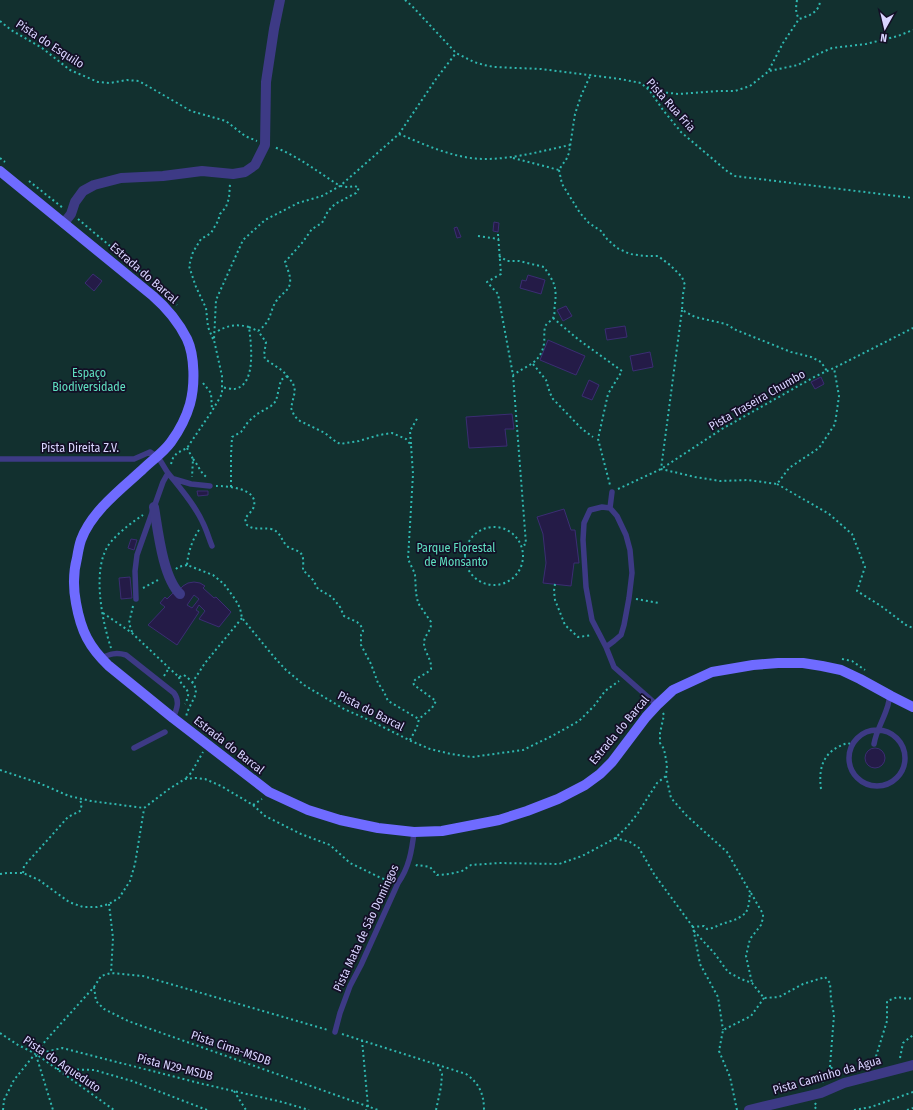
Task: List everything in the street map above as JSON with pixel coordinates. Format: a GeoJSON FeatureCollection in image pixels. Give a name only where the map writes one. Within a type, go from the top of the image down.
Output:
{"type":"FeatureCollection","features":[{"type":"Feature","properties":{"kind":"street"},"geometry":{"type":"LineString","coordinates":[[64,223],[75,202],[83,191],[94,185],[120,178],[202,172],[233,174],[245,172],[254,165],[266,145],[266,82],[280,0]]}},
{"type":"Feature","properties":{"kind":"street","name":"Estrada do Barcal"},"geometry":{"type":"LineString","coordinates":[[0,171],[167,308],[179,324],[187,340],[191,353],[193,384],[190,404],[182,423],[170,444],[100,510],[86,529],[80,541],[73,575],[75,599],[84,634],[88,642],[101,658],[173,718],[269,792],[308,810],[340,820],[378,828],[414,832],[442,831],[499,820],[558,799],[585,785],[600,774],[612,762],[656,705],[673,690],[712,672],[753,665],[803,663],[841,670],[913,707]]}},
{"type":"Feature","properties":{"kind":"street"},"geometry":{"type":"LineString","coordinates":[[154,507],[163,561],[175,590],[180,594]]}},
{"type":"Feature","properties":{"kind":"street","name":"Pista Caminho da Água"},"geometry":{"type":"LineString","coordinates":[[749,1110],[821,1093],[844,1083],[913,1065]]}},
{"type":"Feature","properties":{"kind":"lane","name":"Pista Direita Z.V."},"geometry":{"type":"LineString","coordinates":[[0,459],[134,458],[150,452],[157,456]]}},
{"type":"Feature","properties":{"kind":"lane"},"geometry":{"type":"LineString","coordinates":[[157,456],[203,522],[212,546]]}},
{"type":"Feature","properties":{"kind":"lane"},"geometry":{"type":"LineString","coordinates":[[136,599],[135,564],[137,555],[164,479],[168,473]]}},
{"type":"Feature","properties":{"kind":"lane"},"geometry":{"type":"LineString","coordinates":[[173,479],[191,484],[210,486]]}},
{"type":"Feature","properties":{"kind":"lane"},"geometry":{"type":"LineString","coordinates":[[610,508],[612,492]]}},
{"type":"Feature","properties":{"kind":"lane"},"geometry":{"type":"LineString","coordinates":[[606,647],[621,635],[629,598],[632,573],[630,550],[626,535],[617,516],[610,508],[602,506],[590,510],[584,523],[583,540],[586,587],[592,620],[606,647],[614,667],[656,705]]}},
{"type":"Feature","properties":{"kind":"lane"},"geometry":{"type":"LineString","coordinates":[[101,658],[113,653],[126,655],[174,693],[178,702],[177,710],[173,718]]}},
{"type":"Feature","properties":{"kind":"lane"},"geometry":{"type":"LineString","coordinates":[[874,744],[875,737],[891,696]]}},
{"type":"Feature","properties":{"kind":"lane"},"geometry":{"type":"LineString","coordinates":[[878,730],[888,732],[897,738],[903,747],[905,757],[904,767],[899,776],[891,783],[881,786],[871,786],[861,782],[854,774],[850,765],[849,755],[852,745],[859,737],[868,732],[878,730]]}},
{"type":"Feature","properties":{"kind":"lane"},"geometry":{"type":"LineString","coordinates":[[134,748],[164,732]]}},
{"type":"Feature","properties":{"kind":"lane","name":"Pista Mata de São Domingos"},"geometry":{"type":"LineString","coordinates":[[335,1032],[350,986],[398,883],[403,876],[412,851],[414,832]]}},
{"type":"Feature","properties":{"kind":"path","name":"Pista Rua Fria"},"geometry":{"type":"LineString","coordinates":[[405,0],[456,53],[484,65],[494,67],[541,69],[636,82],[645,86],[681,132],[728,172],[735,176],[913,198]]}},
{"type":"Feature","properties":{"kind":"path"},"geometry":{"type":"LineString","coordinates":[[797,0],[796,14],[799,19]]}},
{"type":"Feature","properties":{"kind":"path"},"geometry":{"type":"LineString","coordinates":[[645,86],[660,92],[679,94],[735,91],[750,86],[770,70],[783,43],[799,19],[810,16],[818,8],[820,0]]}},
{"type":"Feature","properties":{"kind":"path","name":"Pista do Esquilo"},"geometry":{"type":"LineString","coordinates":[[0,21],[11,30],[42,48],[70,70],[98,82],[110,83],[127,80],[139,81],[192,111],[226,121],[245,136],[297,157],[340,186]]}},
{"type":"Feature","properties":{"kind":"path"},"geometry":{"type":"LineString","coordinates":[[770,70],[798,65],[832,48],[866,44],[898,36],[913,30]]}},
{"type":"Feature","properties":{"kind":"path"},"geometry":{"type":"LineString","coordinates":[[214,340],[216,300],[242,240],[265,220],[298,203],[322,196],[340,186],[399,134],[436,79],[456,53]]}},
{"type":"Feature","properties":{"kind":"path"},"geometry":{"type":"LineString","coordinates":[[590,76],[575,114],[569,153],[560,170],[562,184],[580,213],[589,223],[601,231],[617,248],[630,254],[658,256],[682,277],[685,285],[661,469],[720,481],[748,480],[777,484],[830,514],[852,534],[865,567],[857,591],[881,606],[906,625],[913,628]]}},
{"type":"Feature","properties":{"kind":"path"},"geometry":{"type":"LineString","coordinates":[[399,134],[436,149],[466,157],[484,159],[512,157],[570,145]]}},
{"type":"Feature","properties":{"kind":"path"},"geometry":{"type":"LineString","coordinates":[[512,157],[560,170]]}},
{"type":"Feature","properties":{"kind":"path"},"geometry":{"type":"LineString","coordinates":[[171,463],[176,453],[187,448],[222,394],[222,376],[214,340],[208,327],[206,308],[196,287],[189,266],[193,252],[201,240],[211,233],[230,198],[230,182],[233,174]]}},
{"type":"Feature","properties":{"kind":"path"},"geometry":{"type":"LineString","coordinates":[[258,331],[267,323],[276,301],[287,290],[290,283],[290,274],[285,262],[312,229],[322,223],[328,211],[334,204],[356,193],[359,188],[355,186],[340,186]]}},
{"type":"Feature","properties":{"kind":"path"},"geometry":{"type":"LineString","coordinates":[[498,234],[501,274],[487,282],[498,294],[513,375],[526,544],[522,546]]}},
{"type":"Feature","properties":{"kind":"path"},"geometry":{"type":"LineString","coordinates":[[478,236],[499,239]]}},
{"type":"Feature","properties":{"kind":"path"},"geometry":{"type":"LineString","coordinates":[[499,256],[507,261],[519,261],[544,267],[553,281],[556,292],[553,318],[546,325],[542,349],[537,359],[532,364],[513,375]]}},
{"type":"Feature","properties":{"kind":"path"},"geometry":{"type":"LineString","coordinates":[[682,310],[695,317],[726,324],[736,330],[791,352],[811,357],[821,362],[827,371]]}},
{"type":"Feature","properties":{"kind":"path"},"geometry":{"type":"LineString","coordinates":[[553,318],[579,340],[622,371],[608,394],[598,439],[612,492]]}},
{"type":"Feature","properties":{"kind":"path"},"geometry":{"type":"LineString","coordinates":[[218,331],[224,327],[240,325],[258,331],[266,342],[264,355],[266,359],[283,371],[293,383],[295,391],[291,408],[298,420],[325,432],[340,444],[359,442],[379,435],[392,433],[406,438],[411,445]]}},
{"type":"Feature","properties":{"kind":"path"},"geometry":{"type":"LineString","coordinates":[[222,387],[235,389],[245,383],[248,378],[252,356],[249,327]]}},
{"type":"Feature","properties":{"kind":"path","name":"Pista Traseira Chumbo"},"geometry":{"type":"LineString","coordinates":[[612,492],[661,469],[722,429],[816,376],[913,328]]}},
{"type":"Feature","properties":{"kind":"path"},"geometry":{"type":"LineString","coordinates":[[532,364],[546,380],[553,399],[582,429],[593,437]]}},
{"type":"Feature","properties":{"kind":"path"},"geometry":{"type":"LineString","coordinates":[[777,484],[789,468],[819,448],[835,424],[839,396],[834,368]]}},
{"type":"Feature","properties":{"kind":"path"},"geometry":{"type":"LineString","coordinates":[[231,487],[232,437],[241,432],[248,422],[257,414],[271,406],[276,401],[281,380],[287,376]]}},
{"type":"Feature","properties":{"kind":"path"},"geometry":{"type":"LineString","coordinates":[[410,740],[417,727],[419,719],[432,708],[436,701],[414,685],[413,682],[431,668],[431,663],[424,645],[424,640],[431,629],[431,622],[418,603],[415,574],[408,558],[412,474],[410,431],[418,417]]}},
{"type":"Feature","properties":{"kind":"path"},"geometry":{"type":"LineString","coordinates":[[187,448],[193,459],[198,464],[200,471],[214,486],[240,489],[246,491],[252,498],[254,507],[245,519],[247,525],[253,529],[269,528],[276,531],[286,546],[301,553],[303,557],[303,570],[313,580],[318,589],[332,597],[340,607],[344,616],[357,622],[361,626],[363,631],[361,645],[371,664],[378,684],[388,701],[419,719]]}},
{"type":"Feature","properties":{"kind":"path"},"geometry":{"type":"LineString","coordinates":[[191,484],[193,459]]}},
{"type":"Feature","properties":{"kind":"path"},"geometry":{"type":"LineString","coordinates":[[113,653],[107,634],[99,584],[102,563],[109,544],[119,533],[133,521],[154,507]]}},
{"type":"Feature","properties":{"kind":"path","name":"Pista do Barcal"},"geometry":{"type":"LineString","coordinates":[[203,522],[194,537],[187,565],[213,575],[224,584],[235,598],[240,608],[242,618],[286,670],[304,685],[344,709],[430,749],[472,757],[523,750],[579,721],[594,706],[605,691],[624,677]]}},
{"type":"Feature","properties":{"kind":"path"},"geometry":{"type":"LineString","coordinates":[[487,528],[501,528],[514,535],[522,546],[522,567],[513,579],[508,582],[494,586],[487,585],[474,578],[470,573],[467,566],[465,553],[470,540],[475,534],[487,528]]}},
{"type":"Feature","properties":{"kind":"path"},"geometry":{"type":"LineString","coordinates":[[556,584],[554,590],[555,600],[564,625],[578,637],[598,633]]}},
{"type":"Feature","properties":{"kind":"path"},"geometry":{"type":"LineString","coordinates":[[629,598],[659,603]]}},
{"type":"Feature","properties":{"kind":"path"},"geometry":{"type":"LineString","coordinates":[[103,613],[132,634],[179,677],[180,682],[187,688],[189,693],[185,704]]}},
{"type":"Feature","properties":{"kind":"path"},"geometry":{"type":"LineString","coordinates":[[192,682],[205,663],[242,618]]}},
{"type":"Feature","properties":{"kind":"path"},"geometry":{"type":"LineString","coordinates":[[837,659],[852,661],[869,673]]}},
{"type":"Feature","properties":{"kind":"path"},"geometry":{"type":"LineString","coordinates":[[179,677],[184,675],[192,682],[196,690],[196,696],[186,718]]}},
{"type":"Feature","properties":{"kind":"path"},"geometry":{"type":"LineString","coordinates":[[656,705],[662,709],[664,715],[660,733],[660,743],[664,749],[667,765],[666,776],[671,798],[687,816],[727,852],[763,914],[761,925],[750,939],[746,956],[752,983],[764,998]]}},
{"type":"Feature","properties":{"kind":"path"},"geometry":{"type":"LineString","coordinates":[[821,789],[820,777],[823,762],[828,754],[841,745],[848,743],[852,745]]}},
{"type":"Feature","properties":{"kind":"path"},"geometry":{"type":"LineString","coordinates":[[0,874],[23,873],[39,880],[69,902],[83,907],[97,907],[109,904],[119,898],[130,881],[135,864],[144,808],[185,779],[191,773],[204,749]]}},
{"type":"Feature","properties":{"kind":"path"},"geometry":{"type":"LineString","coordinates":[[0,770],[39,783],[68,796],[90,801],[144,808]]}},
{"type":"Feature","properties":{"kind":"path"},"geometry":{"type":"LineString","coordinates":[[403,876],[417,865],[430,867],[437,875],[462,871],[471,865],[499,863],[559,864],[582,856],[616,838],[627,828],[657,783],[666,776]]}},
{"type":"Feature","properties":{"kind":"path"},"geometry":{"type":"LineString","coordinates":[[185,779],[205,779],[221,786],[253,805],[265,816],[301,834],[330,845],[350,863],[381,878],[398,883]]}},
{"type":"Feature","properties":{"kind":"path"},"geometry":{"type":"LineString","coordinates":[[23,873],[24,866],[68,817],[80,811],[82,804],[78,798]]}},
{"type":"Feature","properties":{"kind":"path"},"geometry":{"type":"LineString","coordinates":[[616,838],[630,842],[639,848],[654,874],[693,927],[694,931],[715,954],[728,972],[752,983]]}},
{"type":"Feature","properties":{"kind":"path"},"geometry":{"type":"LineString","coordinates":[[693,927],[704,926],[707,929],[713,928],[737,919],[746,912],[749,904],[750,892]]}},
{"type":"Feature","properties":{"kind":"path"},"geometry":{"type":"LineString","coordinates":[[109,904],[113,938],[111,973]]}},
{"type":"Feature","properties":{"kind":"path"},"geometry":{"type":"LineString","coordinates":[[693,927],[700,964],[718,996],[723,1030],[719,1051],[730,1077],[737,1110]]}},
{"type":"Feature","properties":{"kind":"path"},"geometry":{"type":"LineString","coordinates":[[3,1110],[4,1100],[14,1080],[47,1039],[94,987],[101,976],[111,973],[143,976],[362,1040],[466,1074],[481,1090],[484,1100],[484,1110]]}},
{"type":"Feature","properties":{"kind":"path"},"geometry":{"type":"LineString","coordinates":[[764,998],[779,998],[803,984],[825,977],[830,983],[834,1016],[832,1043],[830,1066],[828,1074],[823,1080],[821,1093]]}},
{"type":"Feature","properties":{"kind":"path","name":"Pista Cima-MSDB"},"geometry":{"type":"LineString","coordinates":[[94,987],[96,1002],[128,1021],[378,1110]]}},
{"type":"Feature","properties":{"kind":"path"},"geometry":{"type":"LineString","coordinates":[[873,1075],[873,1065],[887,1021],[887,1001],[898,997],[907,999],[913,998]]}},
{"type":"Feature","properties":{"kind":"path"},"geometry":{"type":"LineString","coordinates":[[723,1030],[751,1016],[764,998]]}},
{"type":"Feature","properties":{"kind":"path","name":"Pista do Aqueduto"},"geometry":{"type":"LineString","coordinates":[[0,1033],[18,1045],[36,1054],[114,1110]]}},
{"type":"Feature","properties":{"kind":"path"},"geometry":{"type":"LineString","coordinates":[[898,1069],[903,1043],[913,1035]]}},
{"type":"Feature","properties":{"kind":"path"},"geometry":{"type":"LineString","coordinates":[[362,1040],[368,1106],[366,1110]]}},
{"type":"Feature","properties":{"kind":"path","name":"Pista N29-MSDB"},"geometry":{"type":"LineString","coordinates":[[36,1054],[62,1048],[309,1110]]}},
{"type":"Feature","properties":{"kind":"path"},"geometry":{"type":"LineString","coordinates":[[36,1054],[53,1110]]}},
{"type":"Feature","properties":{"kind":"path"},"geometry":{"type":"LineString","coordinates":[[436,1110],[442,1074],[438,1065]]}},
{"type":"Feature","properties":{"kind":"path"},"geometry":{"type":"LineString","coordinates":[[57,1069],[94,1070],[132,1081],[206,1110]]}},
{"type":"Feature","properties":{"kind":"path"},"geometry":{"type":"LineString","coordinates":[[234,1091],[246,1110]]}},
{"type":"Feature","properties":{"kind":"path"},"geometry":{"type":"LineString","coordinates":[[854,1110],[913,1092]]}},
{"type":"Feature","properties":{"kind":"path"},"geometry":{"type":"LineString","coordinates":[[907,1110],[913,1108]]}},
{"type":"Feature","properties":{"kind":"green space","name":"Parque Florestal de Monsanto"},"geometry":{"type":"Polygon","coordinates":[[[0,0],[913,0],[913,1110],[0,1110],[0,0]]]}},
{"type":"Feature","properties":{"kind":"building"},"geometry":{"type":"Polygon","coordinates":[[[494,222],[499,223],[498,232],[493,231],[494,222]]]}},
{"type":"Feature","properties":{"kind":"building"},"geometry":{"type":"Polygon","coordinates":[[[457,227],[461,237],[457,238],[454,228],[457,227]]]}},
{"type":"Feature","properties":{"kind":"building"},"geometry":{"type":"Polygon","coordinates":[[[93,274],[102,281],[94,291],[85,283],[93,274]]]}},
{"type":"Feature","properties":{"kind":"building"},"geometry":{"type":"Polygon","coordinates":[[[528,275],[545,280],[541,294],[520,288],[522,280],[526,281],[528,275]]]}},
{"type":"Feature","properties":{"kind":"building"},"geometry":{"type":"Polygon","coordinates":[[[566,306],[572,316],[563,321],[557,310],[566,306]]]}},
{"type":"Feature","properties":{"kind":"building"},"geometry":{"type":"Polygon","coordinates":[[[625,326],[627,337],[607,340],[605,329],[625,326]]]}},
{"type":"Feature","properties":{"kind":"building"},"geometry":{"type":"Polygon","coordinates":[[[548,340],[585,356],[576,375],[540,360],[548,340]]]}},
{"type":"Feature","properties":{"kind":"building"},"geometry":{"type":"Polygon","coordinates":[[[650,352],[653,367],[633,371],[630,356],[650,352]]]}},
{"type":"Feature","properties":{"kind":"building"},"geometry":{"type":"Polygon","coordinates":[[[821,377],[824,384],[815,389],[811,382],[821,377]]]}},
{"type":"Feature","properties":{"kind":"building"},"geometry":{"type":"Polygon","coordinates":[[[589,380],[599,385],[592,400],[582,396],[589,380]]]}},
{"type":"Feature","properties":{"kind":"building"},"geometry":{"type":"Polygon","coordinates":[[[512,414],[514,429],[505,429],[507,446],[469,448],[466,417],[512,414]]]}},
{"type":"Feature","properties":{"kind":"building"},"geometry":{"type":"Polygon","coordinates":[[[197,491],[208,491],[208,495],[198,496],[197,491]]]}},
{"type":"Feature","properties":{"kind":"building"},"geometry":{"type":"Polygon","coordinates":[[[564,509],[571,530],[575,530],[579,563],[574,563],[571,586],[543,583],[546,563],[543,534],[537,517],[564,509]]]}},
{"type":"Feature","properties":{"kind":"building"},"geometry":{"type":"Polygon","coordinates":[[[131,539],[137,540],[134,550],[128,548],[131,539]]]}},
{"type":"Feature","properties":{"kind":"building"},"geometry":{"type":"Polygon","coordinates":[[[130,577],[132,598],[121,599],[119,578],[130,577]]]}},
{"type":"Feature","properties":{"kind":"building"},"geometry":{"type":"Polygon","coordinates":[[[188,583],[200,583],[205,586],[203,588],[214,598],[216,597],[231,612],[219,627],[199,619],[205,611],[199,605],[196,610],[199,612],[177,645],[148,625],[165,607],[160,603],[165,597],[167,599],[188,583]],[[194,595],[187,605],[192,608],[199,599],[194,595]]]}},
{"type":"Feature","properties":{"kind":"building"},"geometry":{"type":"Polygon","coordinates":[[[875,748],[882,751],[885,758],[882,765],[875,768],[868,765],[865,758],[868,751],[875,748]]]}},
{"type":"Feature","properties":{"kind":"park label","name":"Espaço Biodiversidade"},"geometry":{"type":"Point","coordinates":[89,380]}}]}
